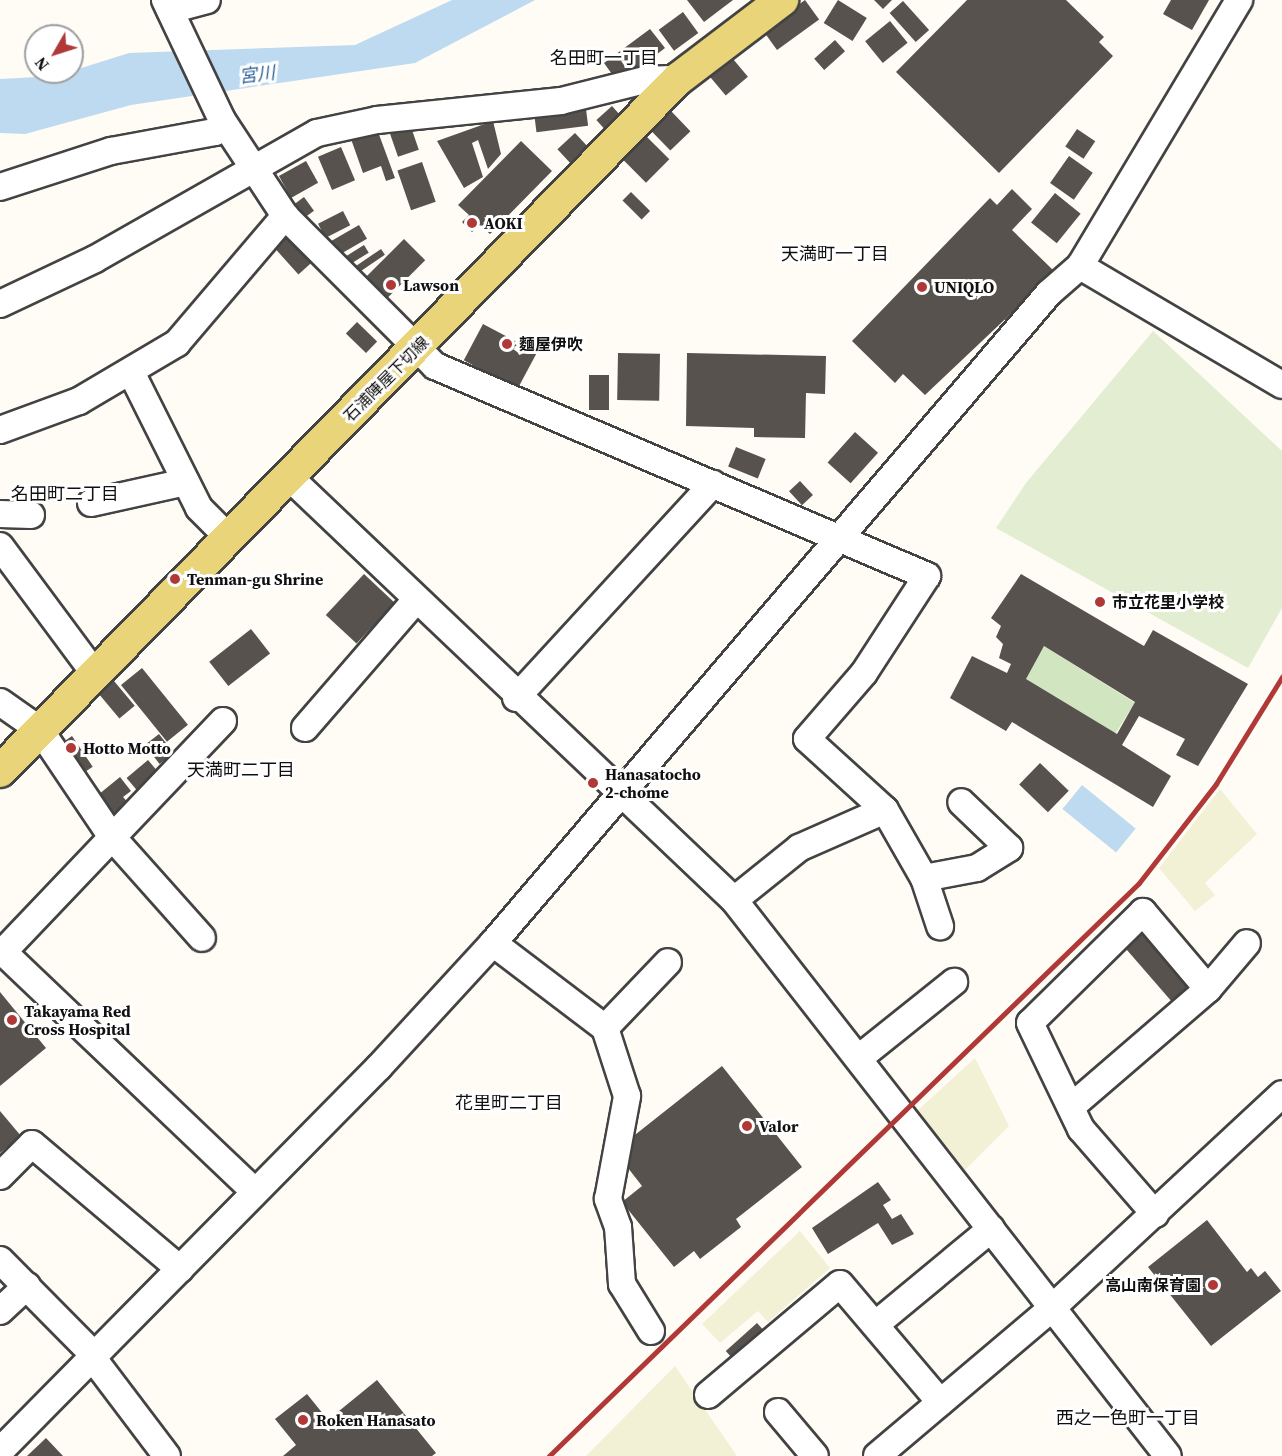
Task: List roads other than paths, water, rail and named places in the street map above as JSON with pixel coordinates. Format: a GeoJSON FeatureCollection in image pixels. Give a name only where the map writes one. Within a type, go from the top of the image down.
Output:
{"type":"FeatureCollection","features":[{"type":"Feature","properties":{"kind":"main road","name":"石浦陣屋下切線"},"geometry":{"type":"LineString","coordinates":[[0,771],[288,476],[415,351],[678,79],[782,0]]}},
{"type":"Feature","properties":{"kind":"street"},"geometry":{"type":"LineString","coordinates":[[207,0],[169,10],[224,122],[250,168],[285,216],[415,351],[435,366],[839,536],[927,576],[864,673],[807,739],[885,810],[924,878],[940,926]]}},
{"type":"Feature","properties":{"kind":"street"},"geometry":{"type":"LineString","coordinates":[[0,1451],[255,1192],[493,943],[1049,293],[1080,266],[1239,0]]}},
{"type":"Feature","properties":{"kind":"street"},"geometry":{"type":"LineString","coordinates":[[0,304],[95,259],[250,168],[317,133],[344,125],[561,101],[645,80],[678,79]]}},
{"type":"Feature","properties":{"kind":"street"},"geometry":{"type":"LineString","coordinates":[[0,187],[111,151],[215,132],[224,122]]}},
{"type":"Feature","properties":{"kind":"street"},"geometry":{"type":"LineString","coordinates":[[0,430],[79,402],[177,344],[285,216]]}},
{"type":"Feature","properties":{"kind":"street"},"geometry":{"type":"LineString","coordinates":[[1080,266],[1282,385]]}},
{"type":"Feature","properties":{"kind":"street"},"geometry":{"type":"LineString","coordinates":[[131,372],[199,508],[229,538]]}},
{"type":"Feature","properties":{"kind":"street"},"geometry":{"type":"LineString","coordinates":[[288,476],[516,698],[734,900],[1168,1456]]}},
{"type":"Feature","properties":{"kind":"street"},"geometry":{"type":"LineString","coordinates":[[91,503],[186,482]]}},
{"type":"Feature","properties":{"kind":"street"},"geometry":{"type":"LineString","coordinates":[[516,698],[713,484]]}},
{"type":"Feature","properties":{"kind":"street"},"geometry":{"type":"LineString","coordinates":[[0,514],[31,515]]}},
{"type":"Feature","properties":{"kind":"street"},"geometry":{"type":"LineString","coordinates":[[0,546],[95,674]]}},
{"type":"Feature","properties":{"kind":"street"},"geometry":{"type":"LineString","coordinates":[[305,728],[416,600]]}},
{"type":"Feature","properties":{"kind":"street"},"geometry":{"type":"LineString","coordinates":[[0,702],[40,730],[112,837],[202,938]]}},
{"type":"Feature","properties":{"kind":"street"},"geometry":{"type":"LineString","coordinates":[[223,721],[1,951],[255,1192]]}},
{"type":"Feature","properties":{"kind":"street"},"geometry":{"type":"LineString","coordinates":[[924,878],[977,868],[1010,848],[961,802]]}},
{"type":"Feature","properties":{"kind":"street"},"geometry":{"type":"LineString","coordinates":[[734,900],[799,848],[885,810]]}},
{"type":"Feature","properties":{"kind":"street"},"geometry":{"type":"LineString","coordinates":[[1155,1214],[1081,1129],[1030,1023],[1143,912],[1208,989]]}},
{"type":"Feature","properties":{"kind":"street"},"geometry":{"type":"LineString","coordinates":[[493,943],[605,1028],[627,1096],[608,1199],[618,1227],[622,1284],[634,1312],[651,1331]]}},
{"type":"Feature","properties":{"kind":"street"},"geometry":{"type":"LineString","coordinates":[[1071,1107],[1208,989],[1246,944]]}},
{"type":"Feature","properties":{"kind":"street"},"geometry":{"type":"LineString","coordinates":[[605,1028],[668,963]]}},
{"type":"Feature","properties":{"kind":"street"},"geometry":{"type":"LineString","coordinates":[[859,1058],[954,982]]}},
{"type":"Feature","properties":{"kind":"street"},"geometry":{"type":"LineString","coordinates":[[876,1456],[1052,1308],[1282,1094]]}},
{"type":"Feature","properties":{"kind":"street"},"geometry":{"type":"LineString","coordinates":[[0,1176],[32,1144],[180,1269]]}},
{"type":"Feature","properties":{"kind":"street"},"geometry":{"type":"LineString","coordinates":[[874,1325],[991,1229]]}},
{"type":"Feature","properties":{"kind":"street"},"geometry":{"type":"LineString","coordinates":[[0,1260],[93,1356],[167,1456]]}},
{"type":"Feature","properties":{"kind":"street"},"geometry":{"type":"LineString","coordinates":[[708,1395],[840,1284],[940,1402]]}},
{"type":"Feature","properties":{"kind":"street"},"geometry":{"type":"LineString","coordinates":[[0,1311],[27,1286]]}},
{"type":"Feature","properties":{"kind":"street"},"geometry":{"type":"LineString","coordinates":[[778,1412],[815,1456]]}},
{"type":"Feature","properties":{"kind":"water","name":"宮川"},"geometry":{"type":"Polygon","coordinates":[[[452,0],[535,0],[415,63],[131,105],[25,134],[0,133],[0,79],[24,78],[24,84],[84,84],[84,67],[129,53],[355,45],[452,0]]]}},
{"type":"Feature","properties":{"kind":"water"},"geometry":{"type":"Polygon","coordinates":[[[1082,785],[1136,828],[1116,853],[1062,809],[1082,785]]]}},
{"type":"Feature","properties":{"kind":"railway"},"geometry":{"type":"LineString","coordinates":[[549,1456],[1139,883],[1216,784],[1282,677]]}},
{"type":"Feature","properties":{"kind":"place","name":"AOKI"},"geometry":{"type":"Point","coordinates":[472,223]}},
{"type":"Feature","properties":{"kind":"place","name":"Lawson"},"geometry":{"type":"Point","coordinates":[391,285]}},
{"type":"Feature","properties":{"kind":"place","name":"UNIQLO"},"geometry":{"type":"Point","coordinates":[922,287]}},
{"type":"Feature","properties":{"kind":"place","name":"麵屋伊吹"},"geometry":{"type":"Point","coordinates":[507,344]}},
{"type":"Feature","properties":{"kind":"place","name":"Tenman-gu Shrine"},"geometry":{"type":"Point","coordinates":[175,579]}},
{"type":"Feature","properties":{"kind":"place","name":"市立花里小学校"},"geometry":{"type":"Point","coordinates":[1100,602]}},
{"type":"Feature","properties":{"kind":"place","name":"Hotto Motto"},"geometry":{"type":"Point","coordinates":[71,748]}},
{"type":"Feature","properties":{"kind":"place","name":"Hanasatocho 2-chome"},"geometry":{"type":"Point","coordinates":[593,783]}},
{"type":"Feature","properties":{"kind":"place","name":"Takayama Red Cross Hospital"},"geometry":{"type":"Point","coordinates":[12,1020]}},
{"type":"Feature","properties":{"kind":"place","name":"Valor"},"geometry":{"type":"Point","coordinates":[747,1126]}},
{"type":"Feature","properties":{"kind":"place","name":"高山南保育園"},"geometry":{"type":"Point","coordinates":[1213,1285]}},
{"type":"Feature","properties":{"kind":"place","name":"Roken Hanasato"},"geometry":{"type":"Point","coordinates":[303,1420]}},
{"type":"Feature","properties":{"kind":"district","name":"名田町一丁目"},"geometry":{"type":"Point","coordinates":[604,58]}},
{"type":"Feature","properties":{"kind":"district","name":"天満町一丁目"},"geometry":{"type":"Point","coordinates":[835,254]}},
{"type":"Feature","properties":{"kind":"district","name":"名田町二丁目"},"geometry":{"type":"Point","coordinates":[65,494]}},
{"type":"Feature","properties":{"kind":"district","name":"天満町二丁目"},"geometry":{"type":"Point","coordinates":[241,770]}},
{"type":"Feature","properties":{"kind":"district","name":"花里町二丁目"},"geometry":{"type":"Point","coordinates":[509,1103]}},
{"type":"Feature","properties":{"kind":"district","name":"西之一色町一丁目"},"geometry":{"type":"Point","coordinates":[1128,1418]}}]}
